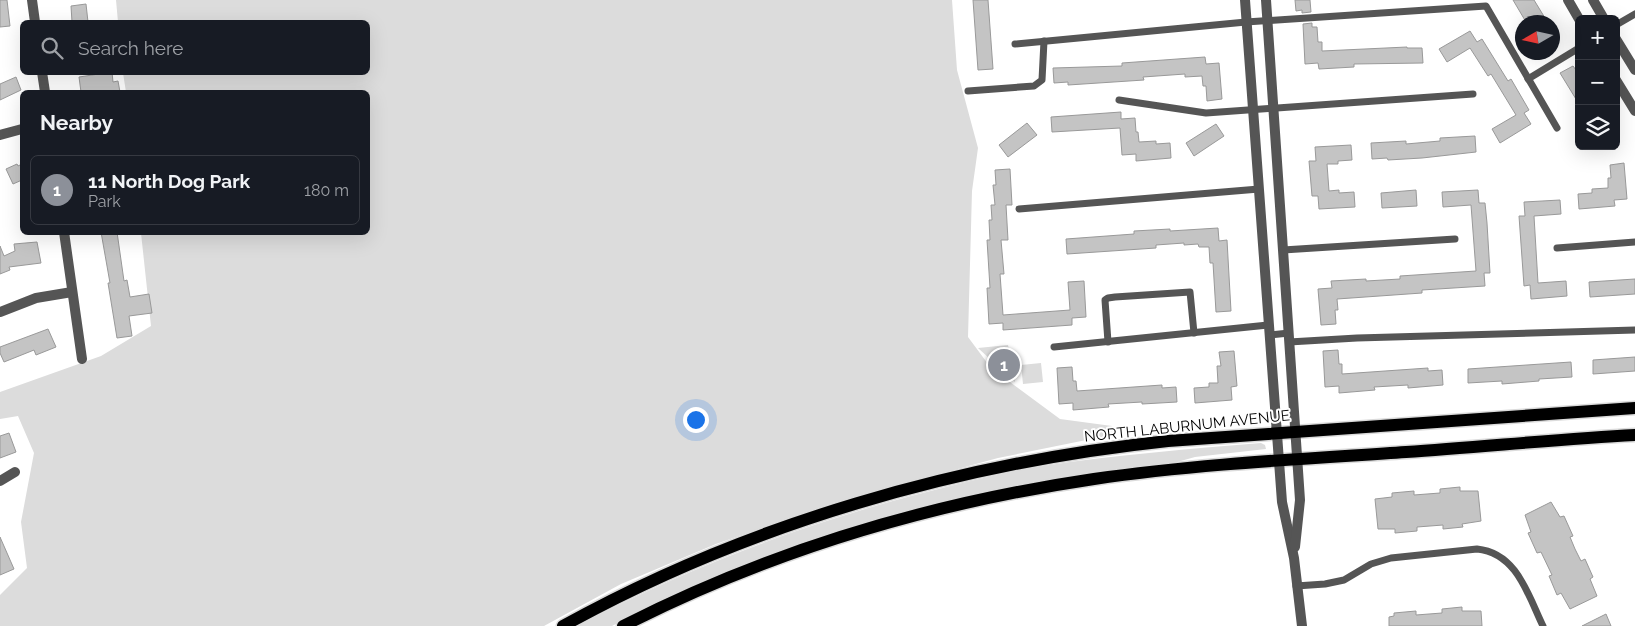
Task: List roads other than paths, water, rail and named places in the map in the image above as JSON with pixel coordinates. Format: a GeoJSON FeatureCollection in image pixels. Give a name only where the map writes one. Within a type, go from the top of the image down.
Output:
{"type":"FeatureCollection","features":[{"type":"Feature","properties":{"kind":"main road","name":"NORTH LABURNUM AVENUE"},"geometry":{"type":"LineString","coordinates":[[563,626],[687,566],[782,528],[896,492],[1020,463],[1120,446],[1635,408]]}},
{"type":"Feature","properties":{"kind":"main road"},"geometry":{"type":"LineString","coordinates":[[623,626],[704,588],[794,553],[920,514],[1010,494],[1096,479],[1202,467],[1635,435]]}},
{"type":"Feature","properties":{"kind":"street"},"geometry":{"type":"LineString","coordinates":[[32,0],[35,20]]}},
{"type":"Feature","properties":{"kind":"street"},"geometry":{"type":"LineString","coordinates":[[1245,0],[1278,460],[1282,502],[1294,558],[1302,626]]}},
{"type":"Feature","properties":{"kind":"street"},"geometry":{"type":"LineString","coordinates":[[1266,0],[1300,500],[1294,558]]}},
{"type":"Feature","properties":{"kind":"street"},"geometry":{"type":"LineString","coordinates":[[1568,0],[1577,15]]}},
{"type":"Feature","properties":{"kind":"street"},"geometry":{"type":"LineString","coordinates":[[1593,0],[1602,15]]}},
{"type":"Feature","properties":{"kind":"street"},"geometry":{"type":"LineString","coordinates":[[1620,46],[1635,70]]}},
{"type":"Feature","properties":{"kind":"street"},"geometry":{"type":"LineString","coordinates":[[42,75],[45,90]]}},
{"type":"Feature","properties":{"kind":"street"},"geometry":{"type":"LineString","coordinates":[[1620,87],[1635,111]]}},
{"type":"Feature","properties":{"kind":"street"},"geometry":{"type":"LineString","coordinates":[[0,136],[20,130]]}},
{"type":"Feature","properties":{"kind":"street"},"geometry":{"type":"LineString","coordinates":[[64,235],[82,359]]}},
{"type":"Feature","properties":{"kind":"street"},"geometry":{"type":"LineString","coordinates":[[0,312],[36,298],[72,292]]}},
{"type":"Feature","properties":{"kind":"street"},"geometry":{"type":"LineString","coordinates":[[0,481],[15,472]]}},
{"type":"Feature","properties":{"kind":"lane"},"geometry":{"type":"LineString","coordinates":[[1015,44],[1246,22],[1486,6],[1557,128]]}},
{"type":"Feature","properties":{"kind":"lane"},"geometry":{"type":"LineString","coordinates":[[1620,23],[1635,14]]}},
{"type":"Feature","properties":{"kind":"lane"},"geometry":{"type":"LineString","coordinates":[[968,91],[1034,86],[1042,80],[1044,41]]}},
{"type":"Feature","properties":{"kind":"lane"},"geometry":{"type":"LineString","coordinates":[[1528,79],[1575,50]]}},
{"type":"Feature","properties":{"kind":"lane"},"geometry":{"type":"LineString","coordinates":[[1119,100],[1206,113],[1473,94]]}},
{"type":"Feature","properties":{"kind":"lane"},"geometry":{"type":"LineString","coordinates":[[1019,209],[1259,189]]}},
{"type":"Feature","properties":{"kind":"lane"},"geometry":{"type":"LineString","coordinates":[[1283,250],[1455,239]]}},
{"type":"Feature","properties":{"kind":"lane"},"geometry":{"type":"LineString","coordinates":[[1556,248],[1635,242]]}},
{"type":"Feature","properties":{"kind":"lane"},"geometry":{"type":"LineString","coordinates":[[1108,342],[1105,300],[1115,296],[1190,292],[1194,334]]}},
{"type":"Feature","properties":{"kind":"lane"},"geometry":{"type":"LineString","coordinates":[[1054,347],[1194,334],[1268,330],[1289,338],[1357,338],[1635,330]]}},
{"type":"Feature","properties":{"kind":"lane"},"geometry":{"type":"LineString","coordinates":[[1296,586],[1326,584],[1344,580],[1371,564],[1391,558],[1477,549],[1485,550],[1501,557],[1516,570],[1543,626]]}},
{"type":"Feature","properties":{"kind":"place","name":"11 North Dog Park"},"geometry":{"type":"Point","coordinates":[1004,365]}}]}
